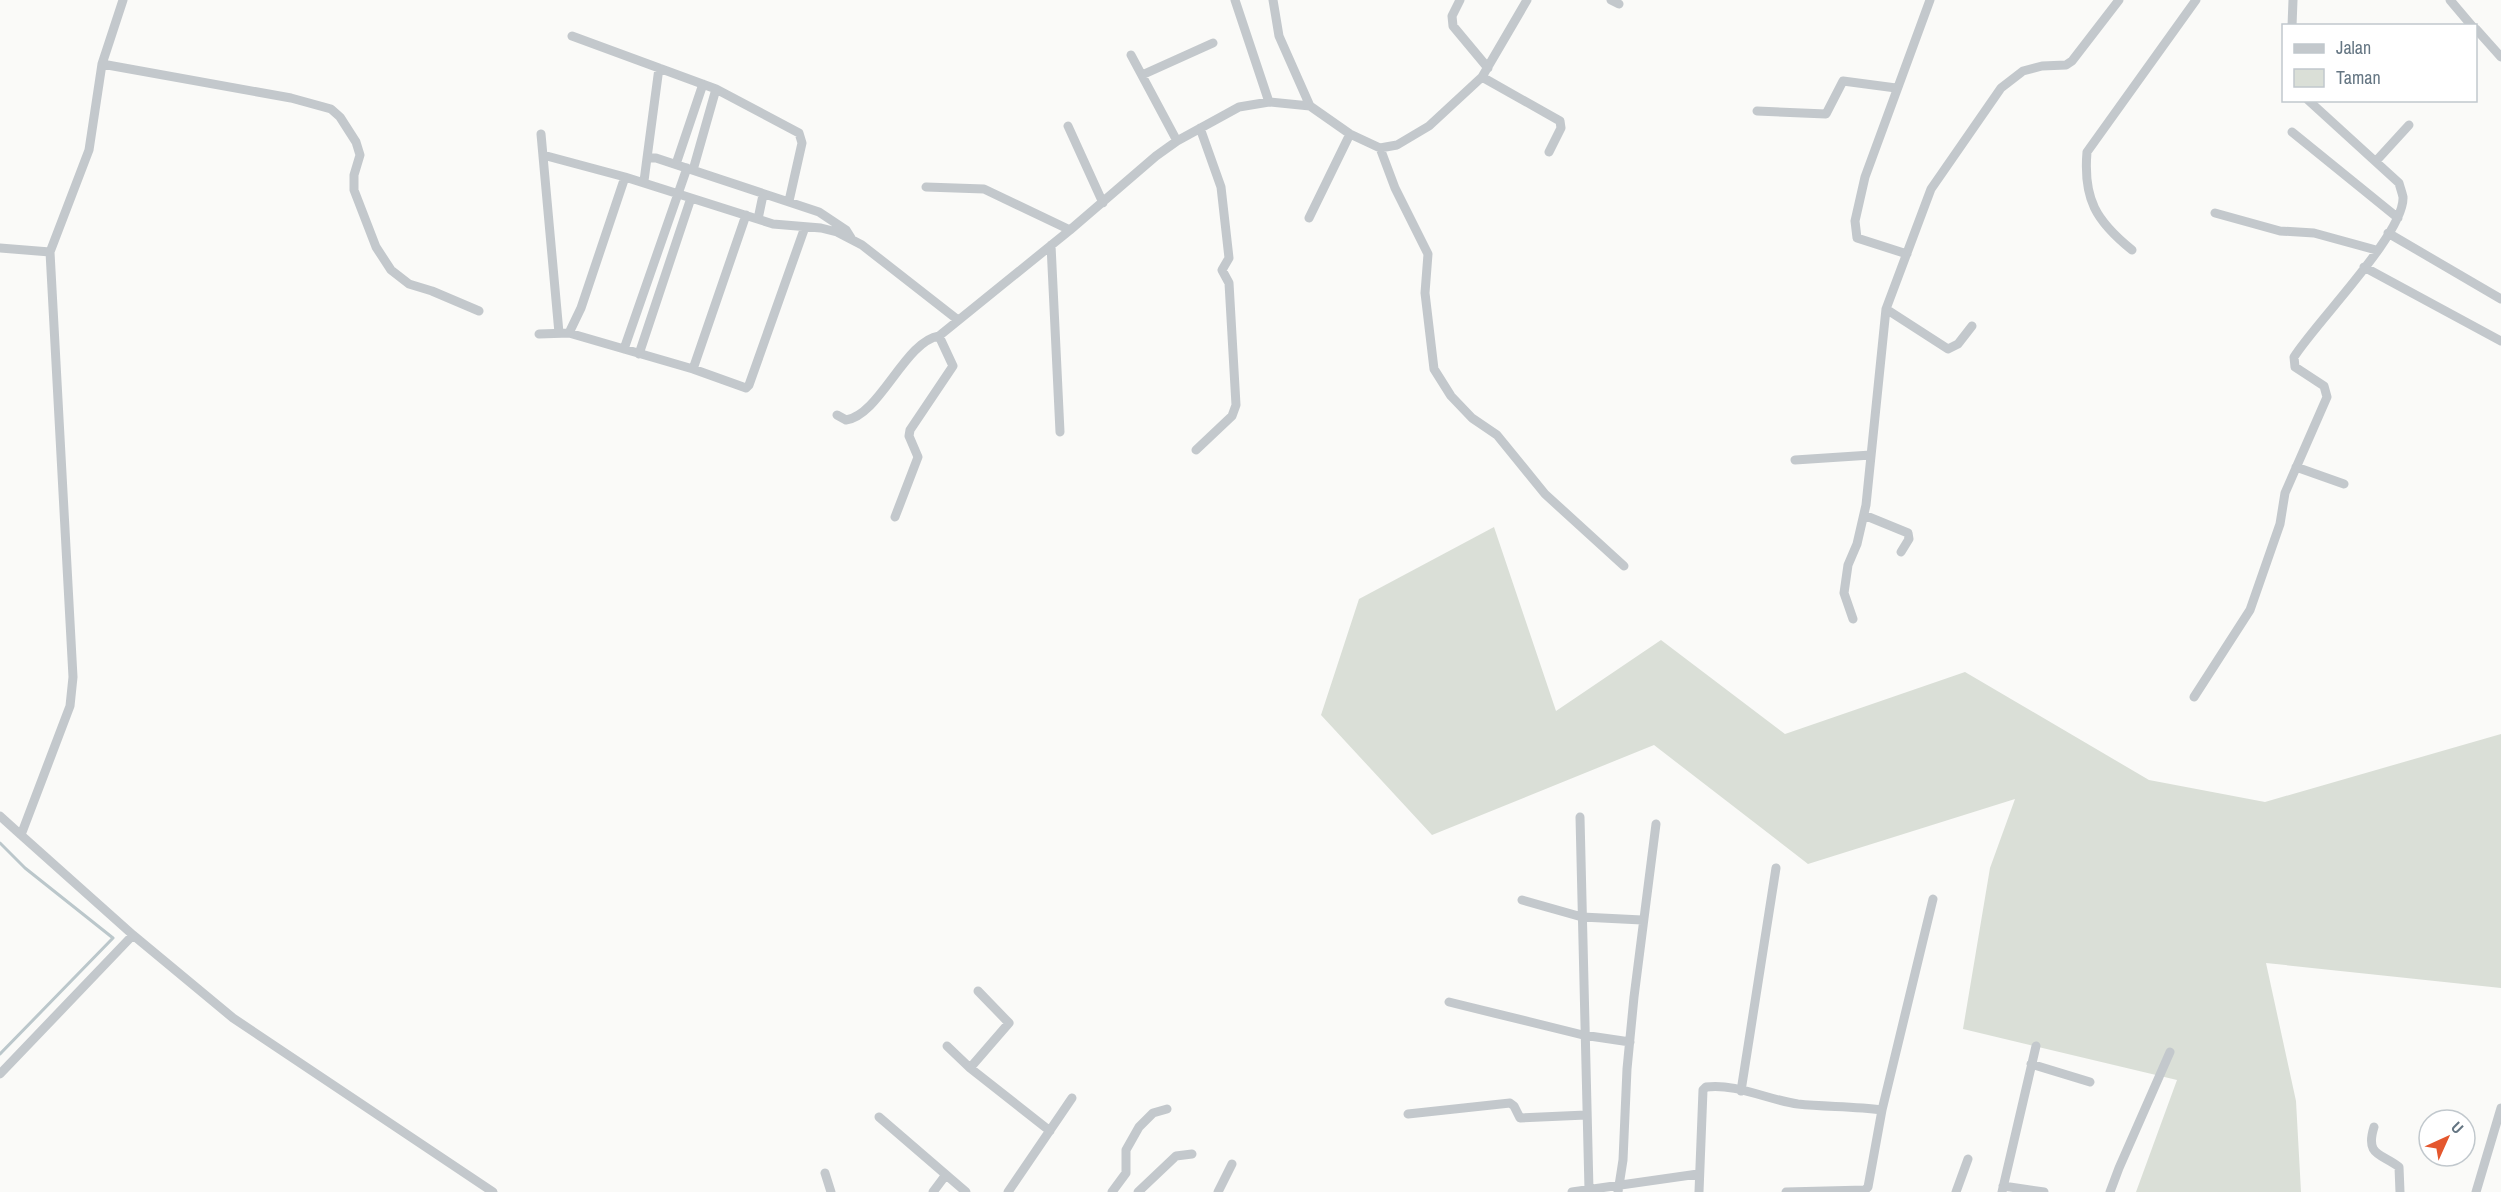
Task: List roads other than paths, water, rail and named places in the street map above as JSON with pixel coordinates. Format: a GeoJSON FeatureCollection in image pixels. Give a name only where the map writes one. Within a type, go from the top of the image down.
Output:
{"type":"FeatureCollection","features":[{"type":"Feature","properties":{"kind":"street"},"geometry":{"type":"LineString","coordinates":[[21,835],[70,706],[73,677],[50,252],[89,150],[102,64],[123,0]]}},
{"type":"Feature","properties":{"kind":"street"},"geometry":{"type":"LineString","coordinates":[[1235,0],[1269,102]]}},
{"type":"Feature","properties":{"kind":"street"},"geometry":{"type":"LineString","coordinates":[[1273,0],[1280,36],[1310,106]]}},
{"type":"Feature","properties":{"kind":"street"},"geometry":{"type":"LineString","coordinates":[[1460,0],[1452,16],[1453,26],[1488,68]]}},
{"type":"Feature","properties":{"kind":"street"},"geometry":{"type":"LineString","coordinates":[[837,415],[846,420],[861,415],[900,367],[929,339],[939,336],[1177,141],[1239,107],[1269,102],[1310,106],[1350,134],[1380,148],[1397,145],[1429,126],[1482,77],[1527,0]]}},
{"type":"Feature","properties":{"kind":"street"},"geometry":{"type":"LineString","coordinates":[[1906,254],[1857,238],[1855,222],[1865,177],[1930,0]]}},
{"type":"Feature","properties":{"kind":"street"},"geometry":{"type":"LineString","coordinates":[[1853,619],[1844,593],[1848,565],[1864,516],[1886,309],[1931,189],[2001,88],[2022,71],[2066,65],[2072,61],[2119,0]]}},
{"type":"Feature","properties":{"kind":"street"},"geometry":{"type":"LineString","coordinates":[[2132,250],[2111,233],[2091,206],[2085,169],[2087,152],[2196,0]]}},
{"type":"Feature","properties":{"kind":"street"},"geometry":{"type":"LineString","coordinates":[[2292,24],[2293,0]]}},
{"type":"Feature","properties":{"kind":"street"},"geometry":{"type":"LineString","coordinates":[[2450,0],[2471,24]]}},
{"type":"Feature","properties":{"kind":"street"},"geometry":{"type":"LineString","coordinates":[[2477,31],[2501,57]]}},
{"type":"Feature","properties":{"kind":"street"},"geometry":{"type":"LineString","coordinates":[[572,36],[716,89],[801,136],[802,143],[789,201]]}},
{"type":"Feature","properties":{"kind":"street"},"geometry":{"type":"LineString","coordinates":[[1142,75],[1213,43]]}},
{"type":"Feature","properties":{"kind":"street"},"geometry":{"type":"LineString","coordinates":[[1131,55],[1177,141]]}},
{"type":"Feature","properties":{"kind":"street"},"geometry":{"type":"LineString","coordinates":[[102,64],[291,98],[331,109],[340,117],[357,142],[360,155],[354,175],[354,190],[376,247],[391,270],[410,284],[479,311]]}},
{"type":"Feature","properties":{"kind":"street"},"geometry":{"type":"LineString","coordinates":[[644,181],[659,68]]}},
{"type":"Feature","properties":{"kind":"street"},"geometry":{"type":"LineString","coordinates":[[1482,77],[1560,121],[1562,128],[1549,152]]}},
{"type":"Feature","properties":{"kind":"street"},"geometry":{"type":"LineString","coordinates":[[1757,111],[1826,114],[1843,81],[1896,88]]}},
{"type":"Feature","properties":{"kind":"street"},"geometry":{"type":"LineString","coordinates":[[676,164],[703,84]]}},
{"type":"Feature","properties":{"kind":"street"},"geometry":{"type":"LineString","coordinates":[[624,349],[690,169],[716,89]]}},
{"type":"Feature","properties":{"kind":"street"},"geometry":{"type":"LineString","coordinates":[[2194,698],[2250,610],[2280,524],[2285,493],[2327,397],[2324,386],[2295,367],[2294,357],[2388,233],[2397,218],[2403,198],[2399,183],[2377,160],[2310,102]]}},
{"type":"Feature","properties":{"kind":"street"},"geometry":{"type":"LineString","coordinates":[[2377,160],[2409,125]]}},
{"type":"Feature","properties":{"kind":"street"},"geometry":{"type":"LineString","coordinates":[[1068,126],[1103,203]]}},
{"type":"Feature","properties":{"kind":"street"},"geometry":{"type":"LineString","coordinates":[[1196,450],[1232,416],[1236,405],[1229,283],[1222,270],[1229,258],[1221,187],[1200,128]]}},
{"type":"Feature","properties":{"kind":"street"},"geometry":{"type":"LineString","coordinates":[[2292,132],[2397,218]]}},
{"type":"Feature","properties":{"kind":"street"},"geometry":{"type":"LineString","coordinates":[[541,134],[559,333]]}},
{"type":"Feature","properties":{"kind":"street"},"geometry":{"type":"LineString","coordinates":[[1309,218],[1350,134]]}},
{"type":"Feature","properties":{"kind":"street"},"geometry":{"type":"LineString","coordinates":[[1380,148],[1395,188],[1428,254],[1425,293],[1434,369],[1451,396],[1472,418],[1497,435],[1545,494],[1624,566]]}},
{"type":"Feature","properties":{"kind":"street"},"geometry":{"type":"LineString","coordinates":[[543,155],[644,181],[758,219],[790,227],[822,228],[853,240],[958,320]]}},
{"type":"Feature","properties":{"kind":"street"},"geometry":{"type":"LineString","coordinates":[[647,158],[676,164],[819,212],[846,230],[853,240]]}},
{"type":"Feature","properties":{"kind":"street"},"geometry":{"type":"LineString","coordinates":[[569,333],[580,308],[625,177]]}},
{"type":"Feature","properties":{"kind":"street"},"geometry":{"type":"LineString","coordinates":[[926,187],[984,189],[1070,230]]}},
{"type":"Feature","properties":{"kind":"street"},"geometry":{"type":"LineString","coordinates":[[758,219],[763,195]]}},
{"type":"Feature","properties":{"kind":"street"},"geometry":{"type":"LineString","coordinates":[[639,354],[691,198]]}},
{"type":"Feature","properties":{"kind":"street"},"geometry":{"type":"LineString","coordinates":[[2216,213],[2280,231],[2314,233],[2376,250]]}},
{"type":"Feature","properties":{"kind":"street"},"geometry":{"type":"LineString","coordinates":[[693,369],[746,215]]}},
{"type":"Feature","properties":{"kind":"street"},"geometry":{"type":"LineString","coordinates":[[539,334],[569,333],[693,369],[743,389],[748,387],[805,227]]}},
{"type":"Feature","properties":{"kind":"street"},"geometry":{"type":"LineString","coordinates":[[2388,233],[2501,299]]}},
{"type":"Feature","properties":{"kind":"street"},"geometry":{"type":"LineString","coordinates":[[1052,245],[1060,432]]}},
{"type":"Feature","properties":{"kind":"street"},"geometry":{"type":"LineString","coordinates":[[0,248],[50,252]]}},
{"type":"Feature","properties":{"kind":"street"},"geometry":{"type":"LineString","coordinates":[[2364,267],[2501,341]]}},
{"type":"Feature","properties":{"kind":"street"},"geometry":{"type":"LineString","coordinates":[[1886,309],[1947,349],[1958,344],[1972,326]]}},
{"type":"Feature","properties":{"kind":"street"},"geometry":{"type":"LineString","coordinates":[[895,517],[918,455],[909,436],[910,430],[953,366],[939,336]]}},
{"type":"Feature","properties":{"kind":"street"},"geometry":{"type":"LineString","coordinates":[[1795,460],[1871,455]]}},
{"type":"Feature","properties":{"kind":"street"},"geometry":{"type":"LineString","coordinates":[[2296,467],[2344,484]]}},
{"type":"Feature","properties":{"kind":"street"},"geometry":{"type":"LineString","coordinates":[[1864,516],[1908,533],[1909,539],[1901,552]]}},
{"type":"Feature","properties":{"kind":"street"},"geometry":{"type":"LineString","coordinates":[[0,816],[133,935],[233,1018],[493,1192]]}},
{"type":"Feature","properties":{"kind":"street"},"geometry":{"type":"LineString","coordinates":[[1580,817],[1588,1190]]}},
{"type":"Feature","properties":{"kind":"street"},"geometry":{"type":"LineString","coordinates":[[1618,1188],[1623,1160],[1630,1042],[1642,920],[1656,824]]}},
{"type":"Feature","properties":{"kind":"street"},"geometry":{"type":"LineString","coordinates":[[1741,1091],[1776,868]]}},
{"type":"Feature","properties":{"kind":"street"},"geometry":{"type":"LineString","coordinates":[[1786,1192],[1867,1188],[1876,1153],[1882,1110],[1933,899]]}},
{"type":"Feature","properties":{"kind":"street"},"geometry":{"type":"LineString","coordinates":[[1522,900],[1582,917],[1642,920]]}},
{"type":"Feature","properties":{"kind":"street"},"geometry":{"type":"LineString","coordinates":[[0,1074],[133,935]]}},
{"type":"Feature","properties":{"kind":"street"},"geometry":{"type":"LineString","coordinates":[[970,1068],[1009,1023],[978,991]]}},
{"type":"Feature","properties":{"kind":"street"},"geometry":{"type":"LineString","coordinates":[[1449,1002],[1583,1035],[1630,1042]]}},
{"type":"Feature","properties":{"kind":"street"},"geometry":{"type":"LineString","coordinates":[[947,1046],[970,1068],[1050,1131]]}},
{"type":"Feature","properties":{"kind":"street"},"geometry":{"type":"LineString","coordinates":[[2036,1046],[2003,1189],[2044,1192]]}},
{"type":"Feature","properties":{"kind":"street"},"geometry":{"type":"LineString","coordinates":[[2110,1192],[2170,1052]]}},
{"type":"Feature","properties":{"kind":"street"},"geometry":{"type":"LineString","coordinates":[[2031,1064],[2090,1082]]}},
{"type":"Feature","properties":{"kind":"street"},"geometry":{"type":"LineString","coordinates":[[1699,1192],[1703,1089],[1708,1086],[1797,1104],[1882,1110]]}},
{"type":"Feature","properties":{"kind":"street"},"geometry":{"type":"LineString","coordinates":[[1008,1192],[1072,1098]]}},
{"type":"Feature","properties":{"kind":"street"},"geometry":{"type":"LineString","coordinates":[[1408,1114],[1509,1103],[1514,1106],[1520,1118],[1586,1115]]}},
{"type":"Feature","properties":{"kind":"street"},"geometry":{"type":"LineString","coordinates":[[2476,1192],[2501,1108]]}},
{"type":"Feature","properties":{"kind":"street"},"geometry":{"type":"LineString","coordinates":[[1118,1190],[1126,1173],[1126,1150],[1136,1132],[1147,1117],[1167,1110]]}},
{"type":"Feature","properties":{"kind":"street"},"geometry":{"type":"LineString","coordinates":[[879,1117],[966,1192]]}},
{"type":"Feature","properties":{"kind":"street"},"geometry":{"type":"LineString","coordinates":[[2374,1127],[2371,1144],[2375,1154],[2399,1167],[2400,1192]]}},
{"type":"Feature","properties":{"kind":"street"},"geometry":{"type":"LineString","coordinates":[[1138,1192],[1176,1156],[1192,1154]]}},
{"type":"Feature","properties":{"kind":"street"},"geometry":{"type":"LineString","coordinates":[[1956,1192],[1968,1159]]}},
{"type":"Feature","properties":{"kind":"street"},"geometry":{"type":"LineString","coordinates":[[1218,1192],[1232,1164]]}},
{"type":"Feature","properties":{"kind":"street"},"geometry":{"type":"LineString","coordinates":[[825,1173],[831,1192]]}},
{"type":"Feature","properties":{"kind":"street"},"geometry":{"type":"LineString","coordinates":[[1572,1192],[1618,1188],[1698,1174]]}},
{"type":"Feature","properties":{"kind":"street"},"geometry":{"type":"LineString","coordinates":[[933,1192],[945,1176]]}},
{"type":"Feature","properties":{"kind":"waterway"},"geometry":{"type":"LineString","coordinates":[[0,843],[25,868],[113,938],[0,1054]]}}]}
